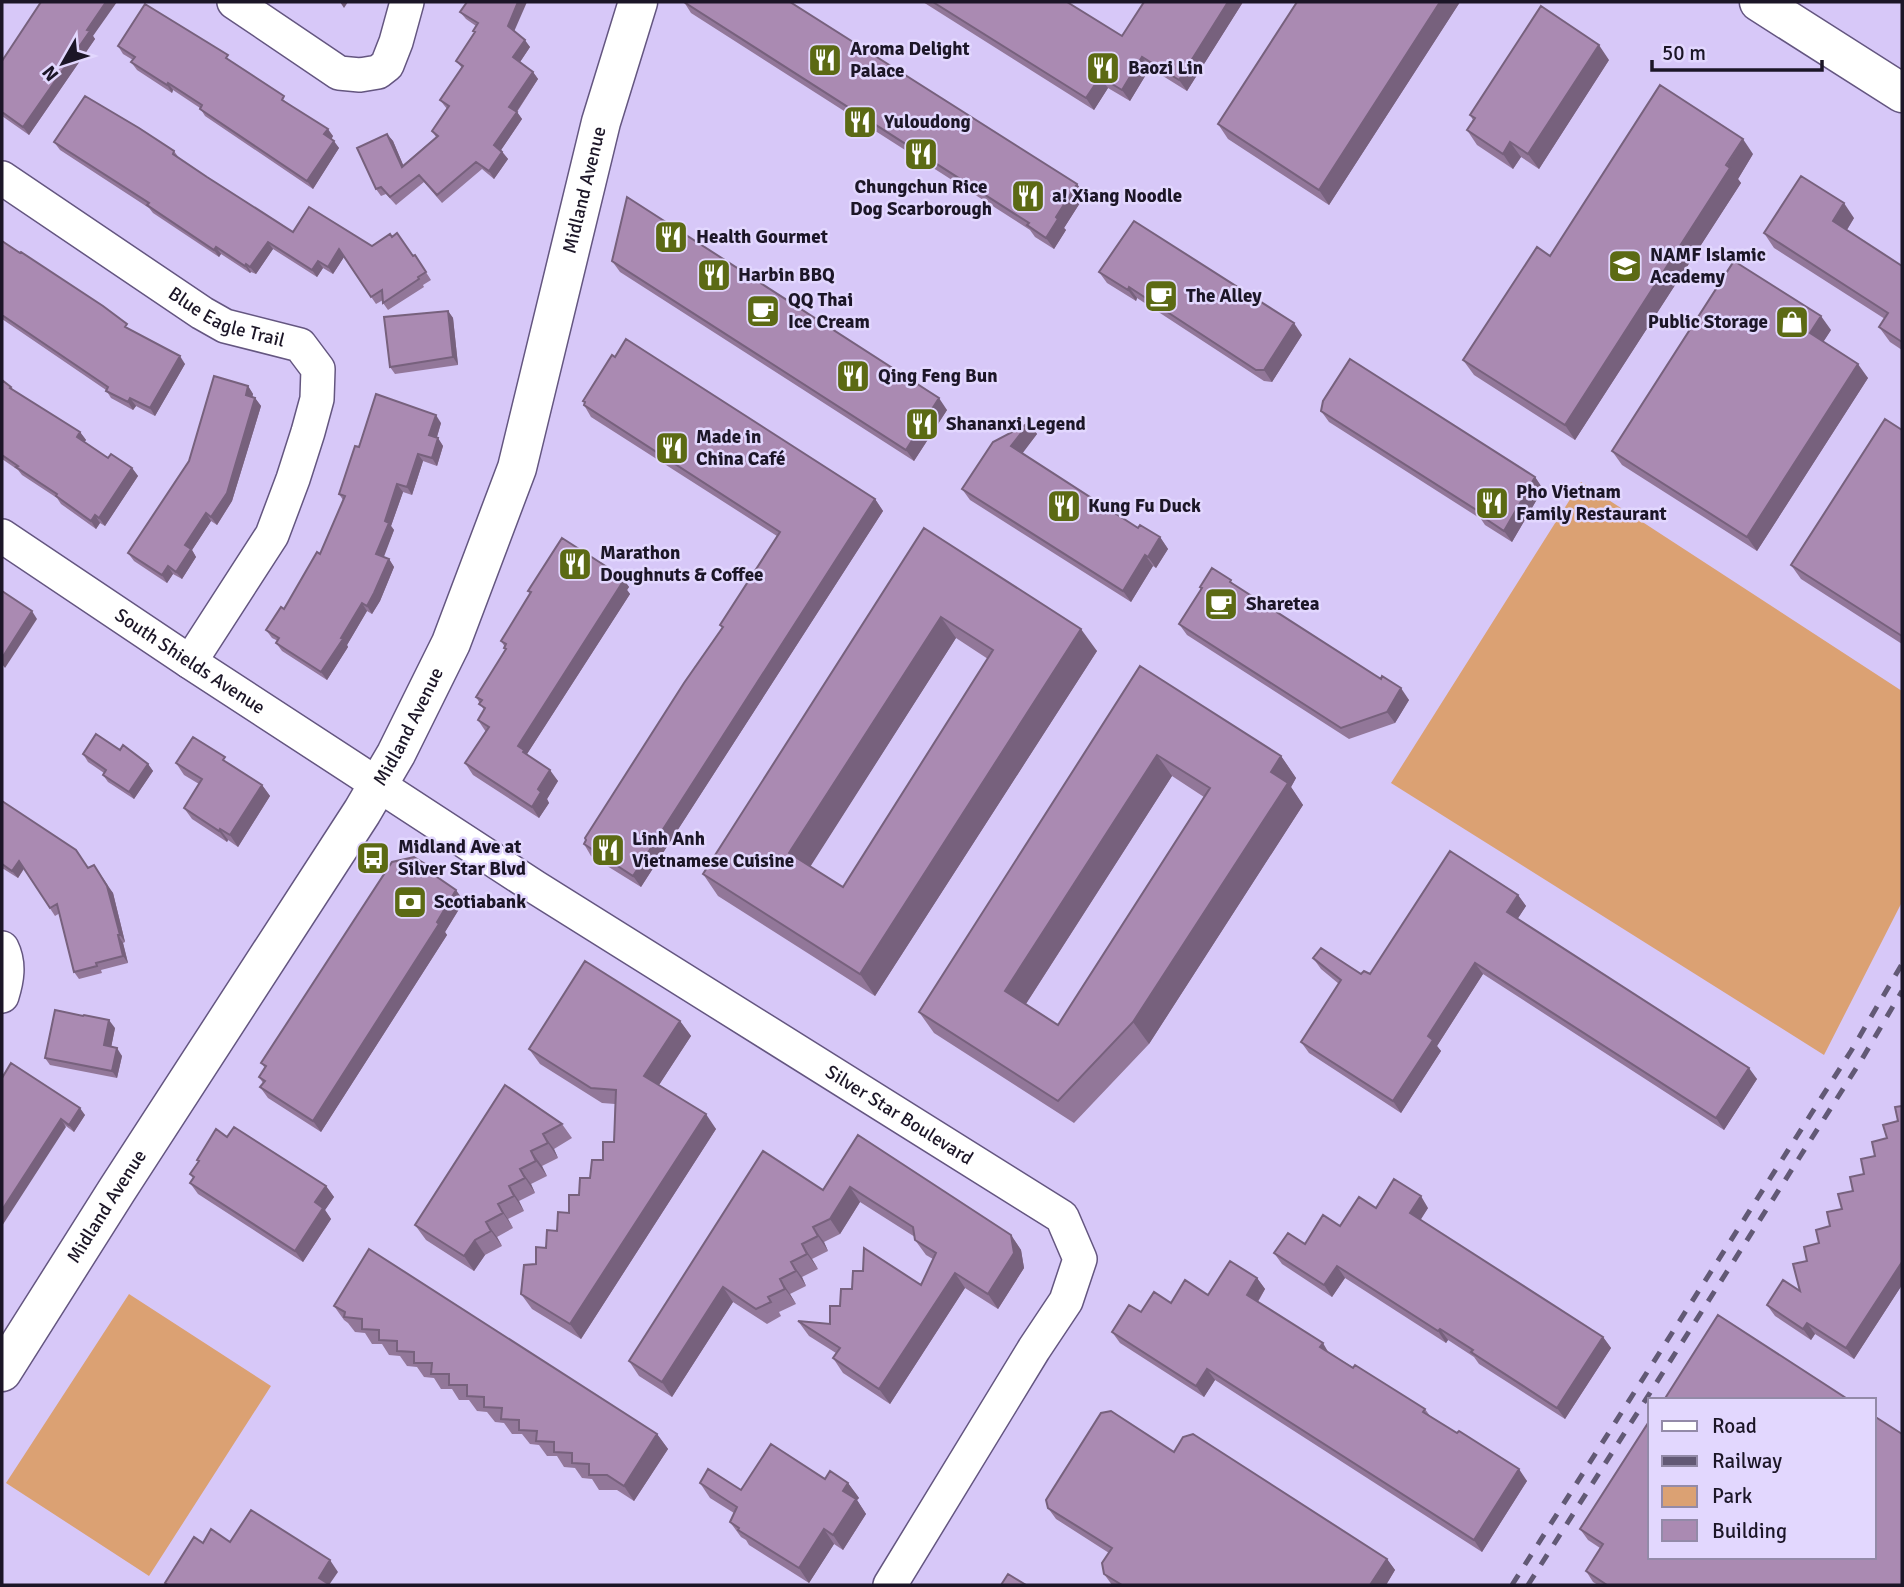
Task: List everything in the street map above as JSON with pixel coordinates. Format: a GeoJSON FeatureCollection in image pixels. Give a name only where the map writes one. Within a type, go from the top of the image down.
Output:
{"type":"FeatureCollection","features":[{"type":"Feature","properties":{"kind":"main road","name":"Midland Avenue"},"geometry":{"type":"LineString","coordinates":[[2,1372],[362,812],[396,754],[451,643],[517,468],[601,122],[638,2]]}},
{"type":"Feature","properties":{"kind":"main road"},"geometry":{"type":"LineString","coordinates":[[1759,2],[1902,93]]}},
{"type":"Feature","properties":{"kind":"street"},"geometry":{"type":"LineString","coordinates":[[234,2],[339,73],[360,75],[378,72],[387,65],[407,2]]}},
{"type":"Feature","properties":{"kind":"street","name":"Blue Eagle Trail"},"geometry":{"type":"LineString","coordinates":[[2,178],[202,313],[225,326],[300,345],[318,369],[317,400],[293,480],[272,535],[190,662]]}},
{"type":"Feature","properties":{"kind":"street","name":"South Shields Avenue"},"geometry":{"type":"LineString","coordinates":[[2,536],[379,784]]}},
{"type":"Feature","properties":{"kind":"street","name":"Silver Star Boulevard"},"geometry":{"type":"LineString","coordinates":[[379,784],[556,901],[1062,1217],[1080,1258],[1066,1301],[890,1585]]}},
{"type":"Feature","properties":{"kind":"street"},"geometry":{"type":"LineString","coordinates":[[2,948],[6,957],[7,981],[2,996]]}},
{"type":"Feature","properties":{"kind":"green space"},"geometry":{"type":"Polygon","coordinates":[[[1581,482],[1902,691],[1902,902],[1824,1055],[1391,783],[1581,482]]]}},
{"type":"Feature","properties":{"kind":"green space"},"geometry":{"type":"Polygon","coordinates":[[[129,1294],[271,1386],[149,1576],[6,1483],[129,1294]]]}},
{"type":"Feature","properties":{"kind":"building"},"geometry":{"type":"Polygon","coordinates":[[[41,2],[106,2],[87,30],[90,31],[23,127],[2,112],[2,61],[41,2]]]}},
{"type":"Feature","properties":{"kind":"building"},"geometry":{"type":"Polygon","coordinates":[[[467,2],[518,2],[508,26],[525,40],[513,57],[533,72],[509,107],[517,112],[494,145],[502,152],[489,171],[476,162],[437,195],[419,175],[390,197],[381,187],[376,189],[357,148],[387,134],[402,167],[438,136],[432,131],[449,106],[440,100],[463,66],[456,61],[478,23],[460,12],[467,2]]]}},
{"type":"Feature","properties":{"kind":"building"},"geometry":{"type":"Polygon","coordinates":[[[684,2],[790,2],[1077,184],[1046,238],[1027,225],[1029,223],[684,2]]]}},
{"type":"Feature","properties":{"kind":"building"},"geometry":{"type":"Polygon","coordinates":[[[933,2],[1067,2],[1122,36],[1144,2],[1228,2],[1179,80],[1142,57],[1122,90],[1100,77],[1086,98],[933,2]]]}},
{"type":"Feature","properties":{"kind":"building"},"geometry":{"type":"Polygon","coordinates":[[[1297,2],[1440,2],[1319,190],[1218,124],[1297,2]]]}},
{"type":"Feature","properties":{"kind":"building"},"geometry":{"type":"Polygon","coordinates":[[[145,4],[228,55],[226,58],[284,96],[282,100],[328,129],[324,134],[334,141],[307,181],[200,109],[202,105],[131,62],[135,57],[118,46],[145,4]]]}},
{"type":"Feature","properties":{"kind":"building"},"geometry":{"type":"Polygon","coordinates":[[[1541,6],[1599,45],[1528,154],[1510,142],[1503,154],[1467,130],[1475,118],[1470,115],[1541,6]]]}},
{"type":"Feature","properties":{"kind":"building","name":"NAMF Islamic Academy"},"geometry":{"type":"Polygon","coordinates":[[[1660,85],[1743,139],[1726,165],[1730,168],[1565,425],[1463,360],[1537,247],[1550,256],[1660,85]]]}},
{"type":"Feature","properties":{"kind":"building"},"geometry":{"type":"Polygon","coordinates":[[[85,96],[139,128],[207,177],[293,232],[309,207],[372,246],[390,234],[392,237],[397,233],[426,272],[383,303],[382,290],[371,297],[339,249],[328,267],[318,261],[312,270],[268,242],[250,267],[216,247],[214,250],[147,205],[149,203],[54,142],[85,96]]]}},
{"type":"Feature","properties":{"kind":"building"},"geometry":{"type":"Polygon","coordinates":[[[1801,176],[1844,203],[1833,221],[1902,266],[1902,342],[1879,327],[1888,313],[1764,233],[1801,176]]]}},
{"type":"Feature","properties":{"kind":"building"},"geometry":{"type":"Polygon","coordinates":[[[627,197],[939,398],[906,450],[612,261],[627,197]]]}},
{"type":"Feature","properties":{"kind":"building"},"geometry":{"type":"Polygon","coordinates":[[[1134,221],[1294,323],[1264,370],[1256,370],[1129,287],[1128,290],[1099,272],[1134,221]]]}},
{"type":"Feature","properties":{"kind":"building"},"geometry":{"type":"Polygon","coordinates":[[[2,241],[103,306],[127,324],[125,327],[180,356],[150,408],[130,398],[128,402],[106,391],[108,387],[2,315],[2,241]]]}},
{"type":"Feature","properties":{"kind":"building"},"geometry":{"type":"Polygon","coordinates":[[[1734,261],[1821,316],[1810,333],[1858,364],[1747,537],[1612,451],[1734,261]]]}},
{"type":"Feature","properties":{"kind":"building"},"geometry":{"type":"Polygon","coordinates":[[[448,311],[453,357],[390,367],[384,317],[448,311]]]}},
{"type":"Feature","properties":{"kind":"building"},"geometry":{"type":"Polygon","coordinates":[[[626,339],[875,499],[633,876],[584,844],[585,838],[723,627],[720,625],[780,532],[584,405],[583,401],[612,355],[615,357],[626,339]]]}},
{"type":"Feature","properties":{"kind":"building"},"geometry":{"type":"Polygon","coordinates":[[[1350,359],[1535,477],[1504,531],[1477,513],[1478,511],[1321,411],[1323,401],[1350,359]]]}},
{"type":"Feature","properties":{"kind":"building"},"geometry":{"type":"Polygon","coordinates":[[[214,376],[248,386],[246,395],[255,398],[227,493],[211,517],[206,513],[185,545],[191,549],[176,572],[168,566],[162,575],[128,553],[189,461],[214,376]]]}},
{"type":"Feature","properties":{"kind":"building"},"geometry":{"type":"Polygon","coordinates":[[[2,380],[10,388],[80,432],[77,437],[108,458],[111,454],[132,468],[99,518],[95,515],[91,521],[2,455],[2,380]]]}},
{"type":"Feature","properties":{"kind":"building"},"geometry":{"type":"Polygon","coordinates":[[[376,394],[436,415],[429,435],[438,438],[432,458],[418,454],[407,487],[397,484],[385,521],[389,523],[376,554],[389,559],[367,606],[362,603],[321,672],[276,643],[279,638],[266,630],[281,607],[284,609],[317,552],[320,554],[345,496],[339,494],[355,446],[359,447],[376,394]]]}},
{"type":"Feature","properties":{"kind":"building"},"geometry":{"type":"Polygon","coordinates":[[[1885,419],[1902,430],[1902,636],[1791,565],[1885,419]]]}},
{"type":"Feature","properties":{"kind":"building"},"geometry":{"type":"Polygon","coordinates":[[[1029,423],[1011,446],[1138,528],[1140,525],[1160,537],[1148,557],[1145,555],[1123,591],[962,489],[993,442],[1029,423]]]}},
{"type":"Feature","properties":{"kind":"building"},"geometry":{"type":"Polygon","coordinates":[[[924,528],[1081,629],[860,974],[703,874],[924,528]],[[941,617],[789,853],[843,887],[993,650],[941,617]]]}},
{"type":"Feature","properties":{"kind":"building"},"geometry":{"type":"Polygon","coordinates":[[[562,538],[621,576],[618,580],[622,583],[518,746],[550,770],[538,789],[541,792],[532,807],[465,763],[489,727],[478,720],[485,708],[479,704],[482,700],[476,697],[506,649],[506,644],[501,641],[531,592],[528,591],[562,538]]]}},
{"type":"Feature","properties":{"kind":"building"},"geometry":{"type":"Polygon","coordinates":[[[1212,568],[1381,679],[1382,676],[1401,688],[1387,712],[1341,728],[1179,624],[1212,568]]]}},
{"type":"Feature","properties":{"kind":"building"},"geometry":{"type":"Polygon","coordinates":[[[2,591],[32,611],[2,658],[2,591]]]}},
{"type":"Feature","properties":{"kind":"building"},"geometry":{"type":"Polygon","coordinates":[[[1140,666],[1281,756],[1271,772],[1288,783],[1133,1022],[1058,1101],[919,1012],[1140,666]],[[1157,755],[1005,991],[1058,1025],[1210,788],[1157,755]]]}},
{"type":"Feature","properties":{"kind":"building"},"geometry":{"type":"Polygon","coordinates":[[[96,734],[120,750],[123,745],[148,764],[129,792],[103,775],[106,770],[83,754],[96,734]]]}},
{"type":"Feature","properties":{"kind":"building"},"geometry":{"type":"Polygon","coordinates":[[[193,737],[262,785],[230,835],[220,829],[219,831],[184,808],[202,779],[176,763],[193,737]]]}},
{"type":"Feature","properties":{"kind":"building"},"geometry":{"type":"Polygon","coordinates":[[[2,801],[76,850],[88,868],[94,865],[107,886],[123,956],[74,972],[57,904],[50,908],[19,861],[12,871],[2,864],[2,801]]]}},
{"type":"Feature","properties":{"kind":"building"},"geometry":{"type":"Polygon","coordinates":[[[1450,851],[1518,895],[1507,912],[1749,1068],[1716,1118],[1475,963],[1428,1036],[1433,1040],[1393,1101],[1301,1042],[1341,980],[1313,958],[1321,948],[1361,974],[1364,971],[1370,974],[1450,851]]]}},
{"type":"Feature","properties":{"kind":"building"},"geometry":{"type":"Polygon","coordinates":[[[414,857],[425,864],[427,870],[456,890],[437,922],[439,924],[313,1121],[260,1087],[265,1081],[259,1077],[266,1066],[261,1063],[392,862],[414,857]]]}},
{"type":"Feature","properties":{"kind":"building"},"geometry":{"type":"Polygon","coordinates":[[[585,961],[680,1021],[644,1076],[706,1114],[570,1324],[521,1294],[524,1265],[536,1264],[536,1247],[546,1248],[547,1230],[557,1231],[558,1212],[569,1213],[569,1195],[579,1195],[580,1178],[590,1178],[592,1160],[603,1160],[603,1142],[614,1142],[616,1090],[591,1088],[529,1049],[585,961]]]}},
{"type":"Feature","properties":{"kind":"building"},"geometry":{"type":"Polygon","coordinates":[[[55,1010],[109,1020],[104,1045],[117,1048],[112,1071],[45,1058],[55,1010]]]}},
{"type":"Feature","properties":{"kind":"building"},"geometry":{"type":"Polygon","coordinates":[[[11,1063],[80,1108],[69,1125],[61,1119],[2,1210],[2,1078],[11,1063]]]}},
{"type":"Feature","properties":{"kind":"building"},"geometry":{"type":"Polygon","coordinates":[[[505,1085],[562,1124],[543,1134],[548,1143],[531,1151],[536,1161],[520,1169],[525,1178],[509,1186],[514,1196],[498,1204],[503,1213],[486,1222],[491,1231],[475,1240],[464,1256],[415,1225],[505,1085]]]}},
{"type":"Feature","properties":{"kind":"building"},"geometry":{"type":"Polygon","coordinates":[[[1902,1106],[1902,1262],[1846,1348],[1807,1323],[1803,1329],[1767,1305],[1783,1280],[1800,1291],[1793,1264],[1807,1261],[1804,1247],[1819,1243],[1816,1230],[1830,1226],[1827,1212],[1842,1209],[1838,1194],[1853,1191],[1850,1177],[1864,1174],[1861,1159],[1875,1156],[1872,1142],[1887,1138],[1883,1125],[1898,1121],[1895,1107],[1902,1106]]]}},
{"type":"Feature","properties":{"kind":"building"},"geometry":{"type":"Polygon","coordinates":[[[234,1127],[326,1186],[315,1202],[323,1208],[295,1251],[190,1183],[194,1177],[190,1174],[216,1129],[227,1137],[234,1127]]]}},
{"type":"Feature","properties":{"kind":"building"},"geometry":{"type":"Polygon","coordinates":[[[858,1135],[1011,1235],[1014,1253],[988,1294],[955,1273],[879,1389],[833,1358],[840,1348],[798,1321],[830,1324],[830,1306],[840,1306],[841,1289],[852,1289],[853,1271],[863,1271],[864,1248],[921,1285],[936,1253],[915,1240],[913,1227],[850,1187],[830,1219],[813,1227],[818,1236],[802,1244],[807,1254],[791,1262],[796,1271],[780,1279],[785,1289],[768,1297],[771,1302],[756,1309],[723,1287],[662,1382],[629,1361],[763,1151],[823,1190],[858,1135]]]}},
{"type":"Feature","properties":{"kind":"building"},"geometry":{"type":"Polygon","coordinates":[[[1394,1179],[1421,1196],[1410,1213],[1603,1337],[1557,1408],[1471,1352],[1473,1350],[1440,1329],[1438,1331],[1337,1266],[1324,1285],[1274,1253],[1288,1233],[1305,1244],[1323,1215],[1340,1226],[1359,1197],[1376,1208],[1394,1179]]]}},
{"type":"Feature","properties":{"kind":"building"},"geometry":{"type":"Polygon","coordinates":[[[369,1249],[657,1434],[624,1486],[607,1475],[589,1475],[589,1464],[572,1463],[572,1453],[554,1452],[554,1442],[536,1441],[537,1431],[519,1430],[519,1420],[501,1419],[502,1408],[484,1407],[484,1397],[467,1396],[467,1385],[449,1385],[449,1374],[431,1374],[432,1363],[414,1363],[414,1352],[397,1351],[397,1341],[379,1340],[379,1330],[362,1329],[362,1319],[344,1317],[345,1312],[334,1306],[369,1249]]]}},
{"type":"Feature","properties":{"kind":"building"},"geometry":{"type":"Polygon","coordinates":[[[1230,1261],[1257,1278],[1247,1295],[1323,1343],[1320,1347],[1353,1368],[1355,1365],[1425,1409],[1423,1412],[1519,1469],[1474,1540],[1207,1369],[1196,1386],[1112,1332],[1129,1305],[1141,1312],[1154,1292],[1171,1303],[1185,1280],[1208,1295],[1230,1261]]]}},
{"type":"Feature","properties":{"kind":"building"},"geometry":{"type":"Polygon","coordinates":[[[1718,1315],[1846,1398],[1665,1398],[1718,1315]]]}},
{"type":"Feature","properties":{"kind":"building"},"geometry":{"type":"Polygon","coordinates":[[[1111,1411],[1174,1452],[1183,1437],[1193,1434],[1387,1559],[1370,1585],[1122,1585],[1104,1574],[1102,1563],[1112,1548],[1048,1508],[1046,1500],[1101,1413],[1111,1411]]]}},
{"type":"Feature","properties":{"kind":"building"},"geometry":{"type":"Polygon","coordinates":[[[1876,1417],[1902,1434],[1902,1585],[1607,1585],[1586,1571],[1603,1544],[1580,1529],[1648,1423],[1648,1559],[1876,1559],[1876,1417]]]}},
{"type":"Feature","properties":{"kind":"building"},"geometry":{"type":"Polygon","coordinates":[[[771,1444],[825,1479],[830,1471],[848,1483],[843,1491],[856,1499],[833,1535],[824,1529],[799,1568],[738,1530],[739,1528],[730,1522],[737,1507],[700,1483],[708,1469],[741,1490],[771,1444]]]}},
{"type":"Feature","properties":{"kind":"building"},"geometry":{"type":"Polygon","coordinates":[[[251,1510],[330,1560],[319,1578],[330,1585],[165,1583],[194,1537],[203,1543],[211,1529],[230,1542],[251,1510]]]}},
{"type":"Feature","properties":{"kind":"building"},"geometry":{"type":"Polygon","coordinates":[[[1008,1574],[1026,1585],[1001,1585],[1008,1574]]]}},
{"type":"Feature","properties":{"kind":"railway"},"geometry":{"type":"LineString","coordinates":[[1512,1585],[1851,1051],[1902,964]]}},
{"type":"Feature","properties":{"kind":"railway"},"geometry":{"type":"LineString","coordinates":[[1528,1585],[1862,1059],[1902,991]]}},
{"type":"Feature","properties":{"kind":"place","name":"Aroma Delight Palace"},"geometry":{"type":"Point","coordinates":[825,60]}},
{"type":"Feature","properties":{"kind":"place","name":"Baozi Lin"},"geometry":{"type":"Point","coordinates":[1103,68]}},
{"type":"Feature","properties":{"kind":"place","name":"Yuloudong"},"geometry":{"type":"Point","coordinates":[860,122]}},
{"type":"Feature","properties":{"kind":"place","name":"Chungchun Rice Dog Scarborough"},"geometry":{"type":"Point","coordinates":[921,154]}},
{"type":"Feature","properties":{"kind":"place","name":"a! Xiang Noodle"},"geometry":{"type":"Point","coordinates":[1028,196]}},
{"type":"Feature","properties":{"kind":"place","name":"Health Gourmet"},"geometry":{"type":"Point","coordinates":[671,237]}},
{"type":"Feature","properties":{"kind":"place","name":"NAMF Islamic Academy"},"geometry":{"type":"Point","coordinates":[1625,266]}},
{"type":"Feature","properties":{"kind":"place","name":"Harbin BBQ"},"geometry":{"type":"Point","coordinates":[714,275]}},
{"type":"Feature","properties":{"kind":"place","name":"The Alley"},"geometry":{"type":"Point","coordinates":[1161,296]}},
{"type":"Feature","properties":{"kind":"place","name":"QQ Thai Ice Cream"},"geometry":{"type":"Point","coordinates":[763,311]}},
{"type":"Feature","properties":{"kind":"place","name":"Public Storage"},"geometry":{"type":"Point","coordinates":[1792,322]}},
{"type":"Feature","properties":{"kind":"place","name":"Qing Feng Bun"},"geometry":{"type":"Point","coordinates":[853,376]}},
{"type":"Feature","properties":{"kind":"place","name":"Shananxi Legend"},"geometry":{"type":"Point","coordinates":[922,424]}},
{"type":"Feature","properties":{"kind":"place","name":"Made in China Café"},"geometry":{"type":"Point","coordinates":[672,448]}},
{"type":"Feature","properties":{"kind":"place","name":"Pho Vietnam Family Restaurant"},"geometry":{"type":"Point","coordinates":[1492,503]}},
{"type":"Feature","properties":{"kind":"place","name":"Kung Fu Duck"},"geometry":{"type":"Point","coordinates":[1064,506]}},
{"type":"Feature","properties":{"kind":"place","name":"Marathon Doughnuts & Coffee"},"geometry":{"type":"Point","coordinates":[575,564]}},
{"type":"Feature","properties":{"kind":"place","name":"Sharetea"},"geometry":{"type":"Point","coordinates":[1221,604]}},
{"type":"Feature","properties":{"kind":"place","name":"Linh Anh Vietnamese Cuisine"},"geometry":{"type":"Point","coordinates":[608,850]}},
{"type":"Feature","properties":{"kind":"place","name":"Midland Ave at Silver Star Blvd"},"geometry":{"type":"Point","coordinates":[373,858]}},
{"type":"Feature","properties":{"kind":"place","name":"Scotiabank"},"geometry":{"type":"Point","coordinates":[410,902]}}]}
